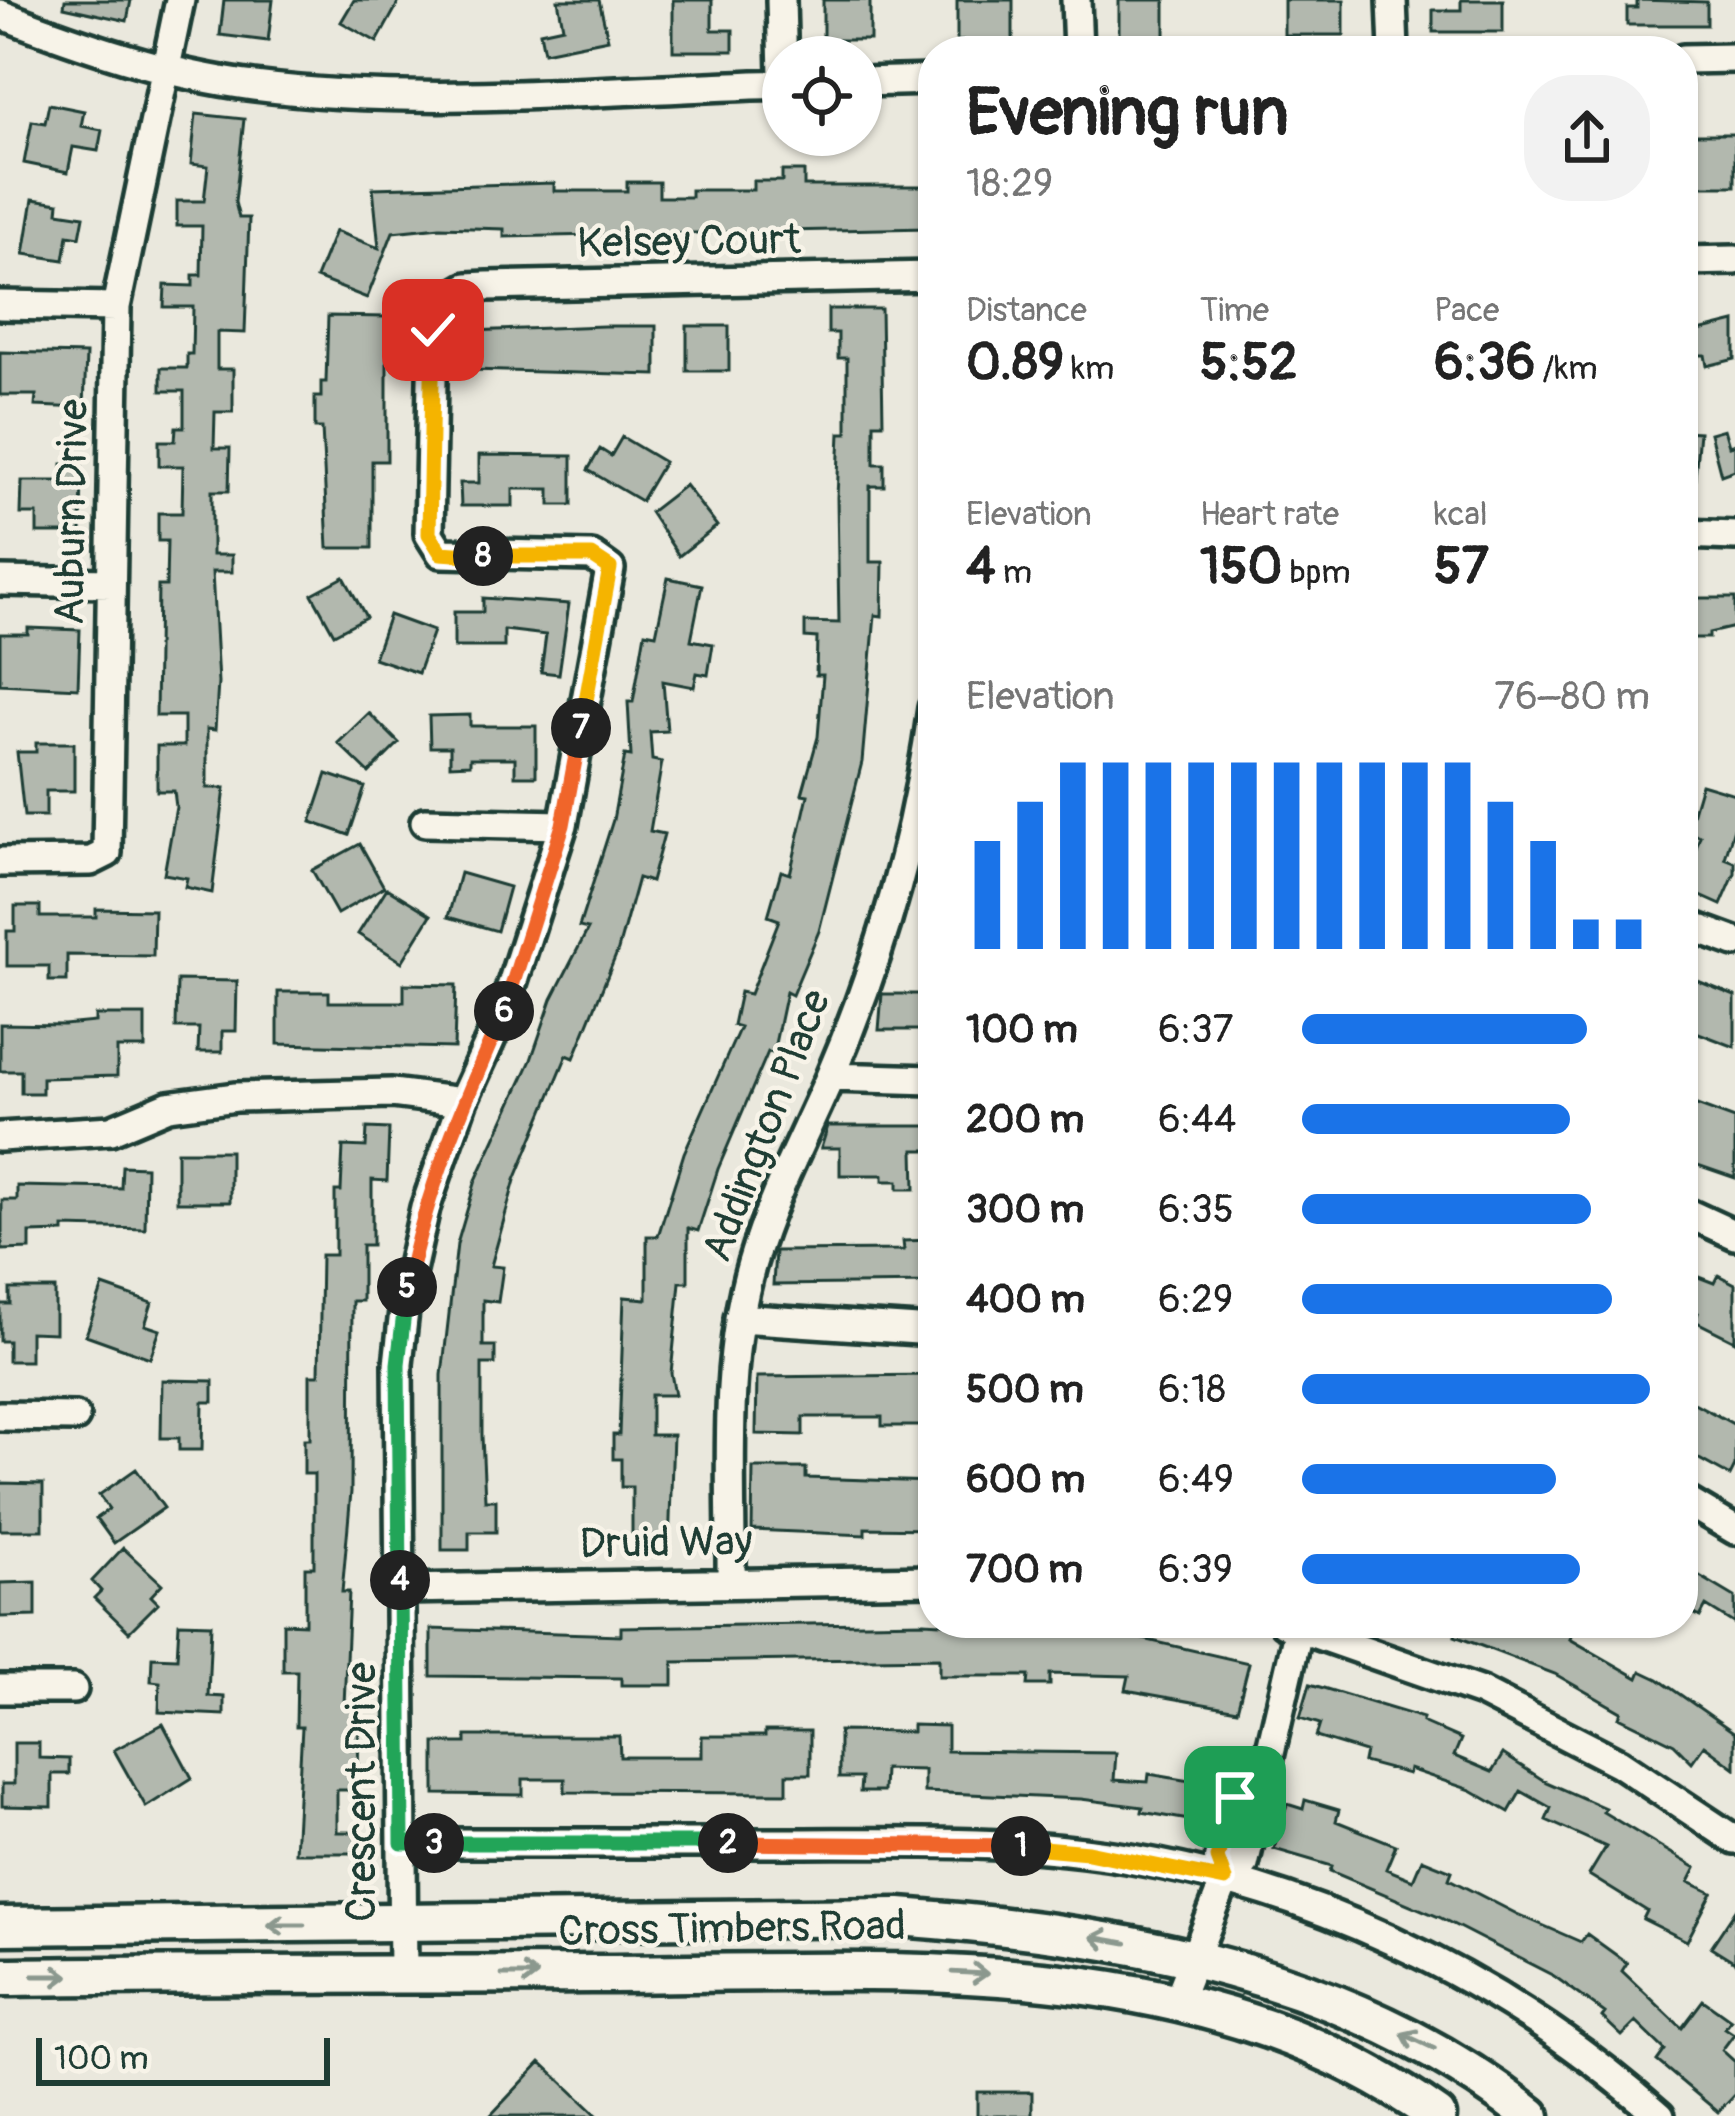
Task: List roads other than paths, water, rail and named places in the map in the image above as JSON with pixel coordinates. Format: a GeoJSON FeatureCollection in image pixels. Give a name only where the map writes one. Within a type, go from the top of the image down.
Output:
{"type":"FeatureCollection","features":[{"type":"Feature","properties":{"kind":"main road","name":"Cross Timbers Road"},"geometry":{"type":"LineString","coordinates":[[0,1926],[898,1917],[1024,1927],[1194,1957],[1292,1983],[1432,2047],[1531,2116]]}},
{"type":"Feature","properties":{"kind":"main road","name":"Cross Timbers Road"},"geometry":{"type":"LineString","coordinates":[[0,1977],[916,1970],[1024,1976],[1176,2006],[1285,2036],[1356,2067],[1437,2116]]}},
{"type":"Feature","properties":{"kind":"street","name":"Auburn Drive"},"geometry":{"type":"LineString","coordinates":[[0,862],[91,861],[107,853],[116,307],[180,0]]}},
{"type":"Feature","properties":{"kind":"street"},"geometry":{"type":"LineString","coordinates":[[781,0],[782,36]]}},
{"type":"Feature","properties":{"kind":"street"},"geometry":{"type":"LineString","coordinates":[[1076,0],[1077,36]]}},
{"type":"Feature","properties":{"kind":"street"},"geometry":{"type":"LineString","coordinates":[[1392,0],[1393,36]]}},
{"type":"Feature","properties":{"kind":"street"},"geometry":{"type":"LineString","coordinates":[[0,14],[163,68],[253,86],[356,93],[762,84]]}},
{"type":"Feature","properties":{"kind":"street"},"geometry":{"type":"LineString","coordinates":[[1698,59],[1735,58]]}},
{"type":"Feature","properties":{"kind":"street"},"geometry":{"type":"LineString","coordinates":[[882,81],[918,80]]}},
{"type":"Feature","properties":{"kind":"street"},"geometry":{"type":"LineString","coordinates":[[1698,261],[1735,260]]}},
{"type":"Feature","properties":{"kind":"street","name":"Kelsey Court"},"geometry":{"type":"LineString","coordinates":[[449,294],[487,286],[918,276]]}},
{"type":"Feature","properties":{"kind":"street","name":"Crescent Drive"},"geometry":{"type":"LineString","coordinates":[[404,1975],[398,1364],[406,1293],[425,1208],[462,1102],[503,1012],[563,825],[610,568],[592,556],[441,553],[429,534],[433,330],[438,304],[449,294]]}},
{"type":"Feature","properties":{"kind":"street"},"geometry":{"type":"LineString","coordinates":[[0,305],[116,307]]}},
{"type":"Feature","properties":{"kind":"street"},"geometry":{"type":"LineString","coordinates":[[1698,535],[1735,536]]}},
{"type":"Feature","properties":{"kind":"street"},"geometry":{"type":"LineString","coordinates":[[0,581],[111,583]]}},
{"type":"Feature","properties":{"kind":"street"},"geometry":{"type":"LineString","coordinates":[[424,822],[563,825]]}},
{"type":"Feature","properties":{"kind":"street","name":"Addington Place"},"geometry":{"type":"LineString","coordinates":[[731,1582],[739,1318],[773,1200],[830,1077],[918,834]]}},
{"type":"Feature","properties":{"kind":"street"},"geometry":{"type":"LineString","coordinates":[[1698,928],[1735,942]]}},
{"type":"Feature","properties":{"kind":"street"},"geometry":{"type":"LineString","coordinates":[[830,1077],[918,1080]]}},
{"type":"Feature","properties":{"kind":"street"},"geometry":{"type":"LineString","coordinates":[[0,1136],[111,1130],[168,1106],[236,1097],[392,1093],[462,1102]]}},
{"type":"Feature","properties":{"kind":"street"},"geometry":{"type":"LineString","coordinates":[[1698,1218],[1735,1235]]}},
{"type":"Feature","properties":{"kind":"street"},"geometry":{"type":"LineString","coordinates":[[739,1318],[918,1330]]}},
{"type":"Feature","properties":{"kind":"street"},"geometry":{"type":"LineString","coordinates":[[0,1415],[75,1417]]}},
{"type":"Feature","properties":{"kind":"street"},"geometry":{"type":"LineString","coordinates":[[1698,1508],[1735,1530]]}},
{"type":"Feature","properties":{"kind":"street","name":"Druid Way"},"geometry":{"type":"LineString","coordinates":[[400,1588],[918,1580]]}},
{"type":"Feature","properties":{"kind":"street"},"geometry":{"type":"LineString","coordinates":[[1176,2006],[1225,1880],[1244,1865],[1292,1638]]}},
{"type":"Feature","properties":{"kind":"street"},"geometry":{"type":"LineString","coordinates":[[1333,1638],[1481,1692],[1618,1763],[1735,1840]]}},
{"type":"Feature","properties":{"kind":"street"},"geometry":{"type":"LineString","coordinates":[[0,1689],[73,1689]]}},
{"type":"Feature","properties":{"kind":"street"},"geometry":{"type":"LineString","coordinates":[[402,1843],[983,1843],[1088,1852],[1225,1880],[1346,1921],[1428,1957],[1559,2035],[1660,2116]]}}]}
